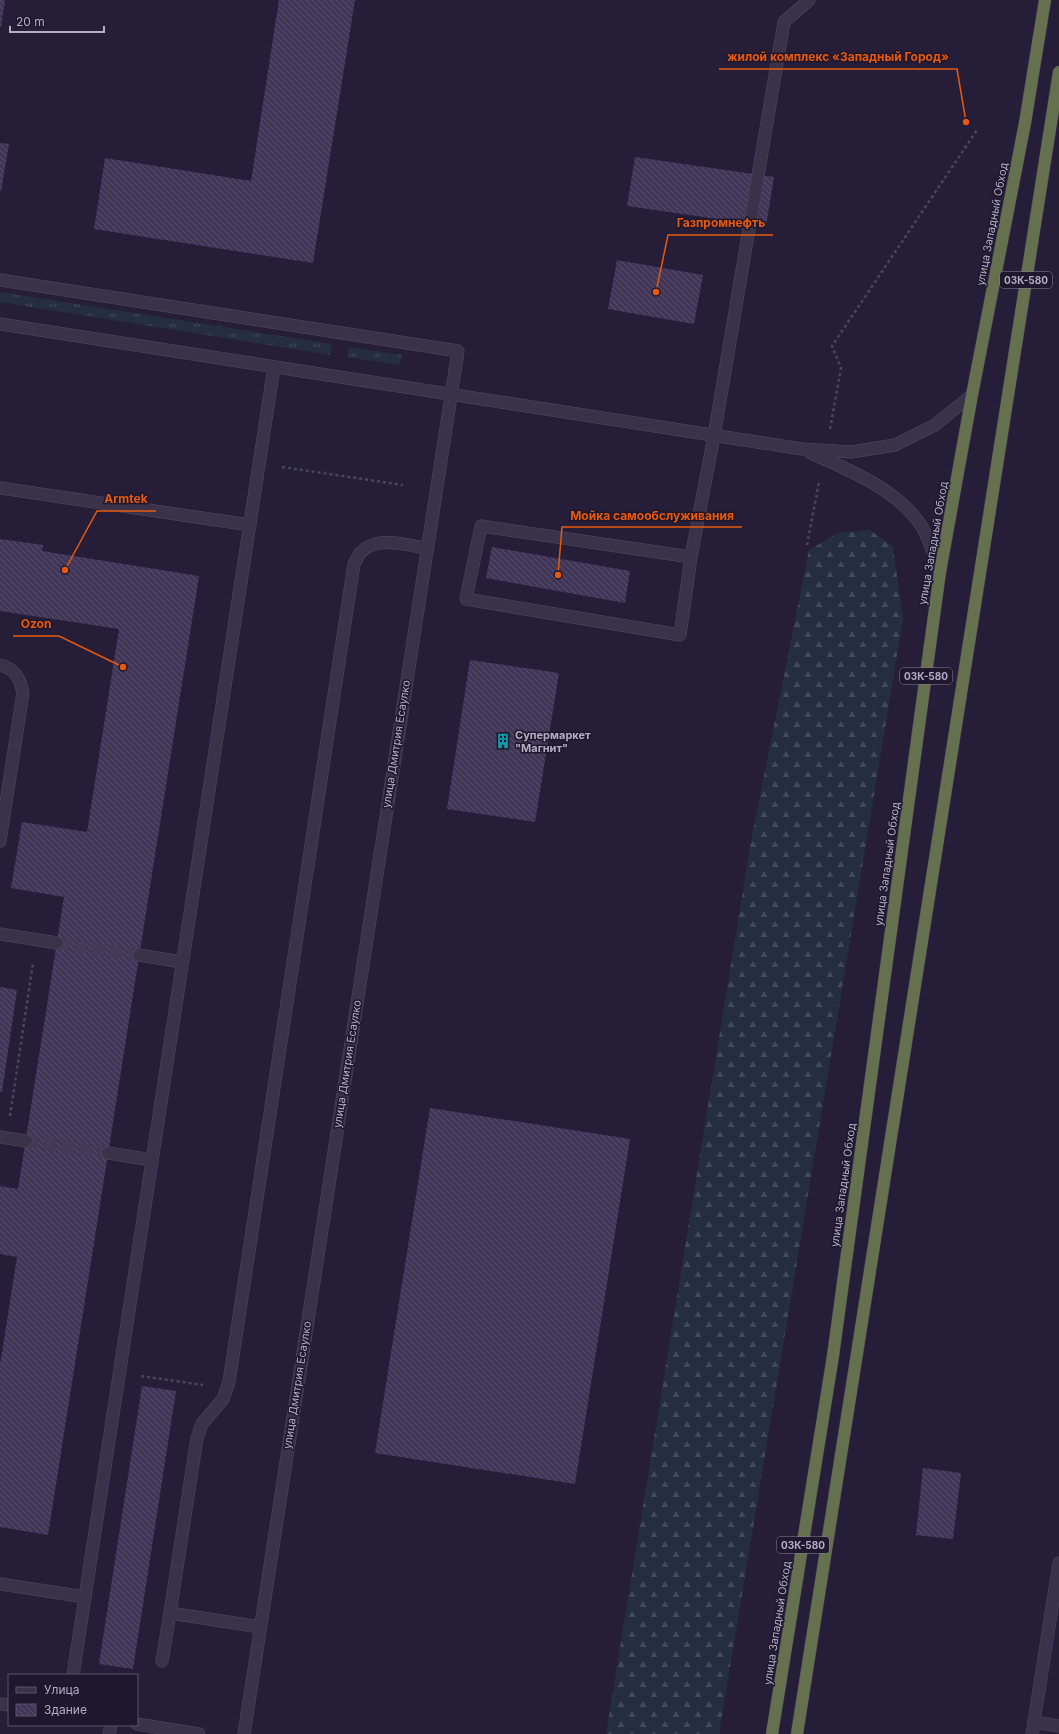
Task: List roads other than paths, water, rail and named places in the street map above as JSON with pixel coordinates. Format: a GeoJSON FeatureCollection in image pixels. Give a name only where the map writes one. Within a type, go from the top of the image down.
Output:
{"type":"FeatureCollection","features":[{"type":"Feature","properties":{"kind":"highway","name":"улица Западный Обход"},"geometry":{"type":"LineString","coordinates":[[772,1734],[833,1356],[940,572],[972,395],[1025,123],[1045,0]]}},
{"type":"Feature","properties":{"kind":"highway","name":"03К-580"},"geometry":{"type":"LineString","coordinates":[[797,1734],[1059,72]]}},
{"type":"Feature","properties":{"kind":"street"},"geometry":{"type":"LineString","coordinates":[[691,557],[481,526],[466,600],[680,634],[691,557],[714,436],[784,22],[809,0]]}},
{"type":"Feature","properties":{"kind":"street","name":"улица Дмитрия Есаулко"},"geometry":{"type":"LineString","coordinates":[[0,280],[458,350],[426,548],[244,1734]]}},
{"type":"Feature","properties":{"kind":"street"},"geometry":{"type":"LineString","coordinates":[[0,324],[802,449],[851,452],[895,445],[935,425],[972,395]]}},
{"type":"Feature","properties":{"kind":"street"},"geometry":{"type":"LineString","coordinates":[[73,1674],[274,367]]}},
{"type":"Feature","properties":{"kind":"street"},"geometry":{"type":"LineString","coordinates":[[802,449],[856,474],[895,497],[921,524],[940,572]]}},
{"type":"Feature","properties":{"kind":"street"},"geometry":{"type":"LineString","coordinates":[[0,488],[250,525]]}},
{"type":"Feature","properties":{"kind":"street"},"geometry":{"type":"LineString","coordinates":[[162,1661],[196,1438],[202,1424],[223,1399],[229,1382],[354,564],[360,553],[372,545],[387,542],[426,548]]}},
{"type":"Feature","properties":{"kind":"street"},"geometry":{"type":"LineString","coordinates":[[0,664],[13,670],[20,681],[23,693],[0,841]]}},
{"type":"Feature","properties":{"kind":"street"},"geometry":{"type":"LineString","coordinates":[[0,934],[57,943]]}},
{"type":"Feature","properties":{"kind":"street"},"geometry":{"type":"LineString","coordinates":[[139,955],[182,962]]}},
{"type":"Feature","properties":{"kind":"street"},"geometry":{"type":"LineString","coordinates":[[3,1138],[26,1141]]}},
{"type":"Feature","properties":{"kind":"street"},"geometry":{"type":"LineString","coordinates":[[108,1154],[152,1160]]}},
{"type":"Feature","properties":{"kind":"street"},"geometry":{"type":"LineString","coordinates":[[1059,1563],[1032,1728],[1059,1726]]}},
{"type":"Feature","properties":{"kind":"street"},"geometry":{"type":"LineString","coordinates":[[0,1584],[84,1597]]}},
{"type":"Feature","properties":{"kind":"street"},"geometry":{"type":"LineString","coordinates":[[170,1613],[260,1627]]}},
{"type":"Feature","properties":{"kind":"street"},"geometry":{"type":"LineString","coordinates":[[138,1724],[199,1734]]}},
{"type":"Feature","properties":{"kind":"tunnel"},"geometry":{"type":"LineString","coordinates":[[57,943],[139,955]]}},
{"type":"Feature","properties":{"kind":"tunnel"},"geometry":{"type":"LineString","coordinates":[[26,1141],[108,1153]]}},
{"type":"Feature","properties":{"kind":"place","name":"жилой комплекс «Западный Город»"},"geometry":{"type":"Point","coordinates":[966,122]}},
{"type":"Feature","properties":{"kind":"place","name":"Газпромнефть"},"geometry":{"type":"Point","coordinates":[656,292]}},
{"type":"Feature","properties":{"kind":"place","name":"Armtek"},"geometry":{"type":"Point","coordinates":[65,570]}},
{"type":"Feature","properties":{"kind":"place","name":"Мойка самообслуживания"},"geometry":{"type":"Point","coordinates":[558,575]}},
{"type":"Feature","properties":{"kind":"place","name":"Ozon"},"geometry":{"type":"Point","coordinates":[123,667]}},
{"type":"Feature","properties":{"kind":"place","name":"Супермаркет \"Магнит\""},"geometry":{"type":"Point","coordinates":[503,741]}}]}
